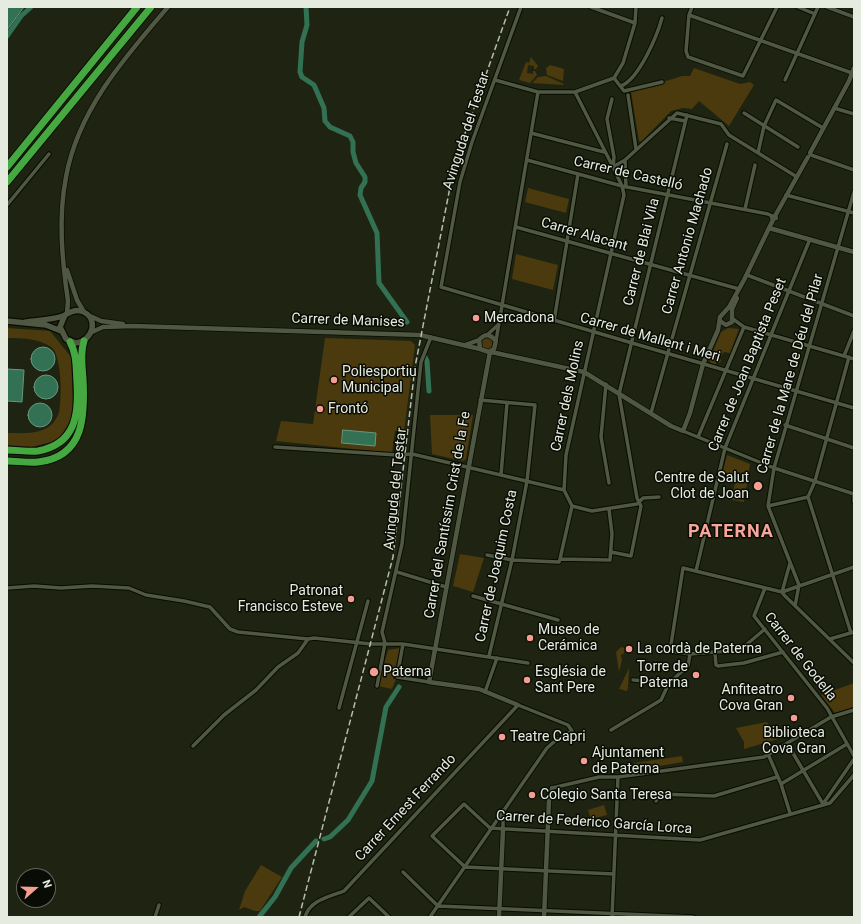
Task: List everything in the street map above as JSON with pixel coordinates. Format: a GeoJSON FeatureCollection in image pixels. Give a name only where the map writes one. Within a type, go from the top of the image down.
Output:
{"type":"FeatureCollection","features":[{"type":"Feature","properties":{"kind":"highway"},"geometry":{"type":"LineString","coordinates":[[7,167],[137,7]]}},
{"type":"Feature","properties":{"kind":"highway"},"geometry":{"type":"LineString","coordinates":[[7,182],[151,7]]}},
{"type":"Feature","properties":{"kind":"highway"},"geometry":{"type":"LineString","coordinates":[[7,159],[76,82]]}},
{"type":"Feature","properties":{"kind":"highway"},"geometry":{"type":"LineString","coordinates":[[7,461],[38,462],[59,456],[73,444],[82,427],[84,405],[82,353],[84,341]]}},
{"type":"Feature","properties":{"kind":"highway"},"geometry":{"type":"LineString","coordinates":[[7,450],[36,451],[53,446],[65,438],[75,424],[78,406],[78,391],[75,354],[70,342]]}},
{"type":"Feature","properties":{"kind":"main road"},"geometry":{"type":"LineString","coordinates":[[7,321],[46,325],[61,331],[70,342],[76,343],[84,341],[92,332],[92,323],[86,314],[77,310],[66,314],[26,322]]}},
{"type":"Feature","properties":{"kind":"main road"},"geometry":{"type":"LineString","coordinates":[[61,331],[61,322],[66,314]]}},
{"type":"Feature","properties":{"kind":"street"},"geometry":{"type":"LineString","coordinates":[[66,314],[68,301],[64,259],[62,203],[66,177],[78,137],[103,89],[168,7]]}},
{"type":"Feature","properties":{"kind":"street","name":"Avinguda del Testar"},"geometry":{"type":"LineString","coordinates":[[441,287],[460,182],[472,142],[521,7]]}},
{"type":"Feature","properties":{"kind":"street"},"geometry":{"type":"LineString","coordinates":[[591,7],[635,23]]}},
{"type":"Feature","properties":{"kind":"street"},"geometry":{"type":"LineString","coordinates":[[495,80],[538,92],[575,92],[614,78],[620,72],[623,63],[635,23],[636,7]]}},
{"type":"Feature","properties":{"kind":"street"},"geometry":{"type":"LineString","coordinates":[[692,7],[689,15],[686,51],[688,57],[743,76],[777,7]]}},
{"type":"Feature","properties":{"kind":"street"},"geometry":{"type":"LineString","coordinates":[[798,7],[815,14]]}},
{"type":"Feature","properties":{"kind":"street"},"geometry":{"type":"LineString","coordinates":[[785,80],[818,7]]}},
{"type":"Feature","properties":{"kind":"street"},"geometry":{"type":"LineString","coordinates":[[827,7],[854,17]]}},
{"type":"Feature","properties":{"kind":"street"},"geometry":{"type":"LineString","coordinates":[[683,430],[690,413],[703,364],[718,330],[722,314],[725,312],[747,275],[773,217],[810,155],[853,74],[689,15]]}},
{"type":"Feature","properties":{"kind":"street"},"geometry":{"type":"LineString","coordinates":[[621,86],[626,84],[631,78],[652,47],[662,18]]}},
{"type":"Feature","properties":{"kind":"street"},"geometry":{"type":"LineString","coordinates":[[614,78],[624,91],[662,82]]}},
{"type":"Feature","properties":{"kind":"street"},"geometry":{"type":"LineString","coordinates":[[490,352],[496,343],[538,92]]}},
{"type":"Feature","properties":{"kind":"street"},"geometry":{"type":"LineString","coordinates":[[575,92],[604,152],[613,167],[625,160],[669,118],[677,113],[722,124],[729,135],[797,177]]}},
{"type":"Feature","properties":{"kind":"street"},"geometry":{"type":"LineString","coordinates":[[628,95],[636,149]]}},
{"type":"Feature","properties":{"kind":"street","name":"Carrer dels Molins"},"geometry":{"type":"LineString","coordinates":[[612,99],[606,119],[614,157],[613,167],[624,187]]}},
{"type":"Feature","properties":{"kind":"street"},"geometry":{"type":"LineString","coordinates":[[758,153],[764,126],[776,100],[823,128]]}},
{"type":"Feature","properties":{"kind":"street"},"geometry":{"type":"LineString","coordinates":[[834,108],[854,114]]}},
{"type":"Feature","properties":{"kind":"street"},"geometry":{"type":"LineString","coordinates":[[744,113],[798,146]]}},
{"type":"Feature","properties":{"kind":"street","name":"Carrer de Blai Vila"},"geometry":{"type":"LineString","coordinates":[[619,394],[687,115]]}},
{"type":"Feature","properties":{"kind":"street"},"geometry":{"type":"LineString","coordinates":[[669,118],[685,121]]}},
{"type":"Feature","properties":{"kind":"street"},"geometry":{"type":"LineString","coordinates":[[532,133],[604,152]]}},
{"type":"Feature","properties":{"kind":"street","name":"Carrer Antonio Machado"},"geometry":{"type":"LineString","coordinates":[[651,413],[727,144]]}},
{"type":"Feature","properties":{"kind":"street"},"geometry":{"type":"LineString","coordinates":[[7,205],[49,154]]}},
{"type":"Feature","properties":{"kind":"street"},"geometry":{"type":"LineString","coordinates":[[810,155],[854,170]]}},
{"type":"Feature","properties":{"kind":"street","name":"Carrer de Castelló"},"geometry":{"type":"LineString","coordinates":[[527,160],[624,187],[745,209],[773,217]]}},
{"type":"Feature","properties":{"kind":"street","name":"Carrer dels Molins"},"geometry":{"type":"LineString","coordinates":[[564,490],[566,455],[624,195],[625,160]]}},
{"type":"Feature","properties":{"kind":"street"},"geometry":{"type":"LineString","coordinates":[[745,209],[755,165]]}},
{"type":"Feature","properties":{"kind":"street"},"geometry":{"type":"LineString","coordinates":[[554,321],[578,174]]}},
{"type":"Feature","properties":{"kind":"street","name":"Carrer de la Mare de Déu del Pilar"},"geometry":{"type":"LineString","coordinates":[[768,506],[774,468],[785,425],[854,192]]}},
{"type":"Feature","properties":{"kind":"street"},"geometry":{"type":"LineString","coordinates":[[786,195],[854,212]]}},
{"type":"Feature","properties":{"kind":"street","name":"Carrer Alacant"},"geometry":{"type":"LineString","coordinates":[[516,227],[739,289]]}},
{"type":"Feature","properties":{"kind":"street"},"geometry":{"type":"LineString","coordinates":[[769,228],[854,252]]}},
{"type":"Feature","properties":{"kind":"street","name":"Carrer de Joan Baptista Peset"},"geometry":{"type":"LineString","coordinates":[[696,572],[725,448],[810,240]]}},
{"type":"Feature","properties":{"kind":"street"},"geometry":{"type":"LineString","coordinates":[[64,259],[73,289],[86,314],[101,321],[133,326]]}},
{"type":"Feature","properties":{"kind":"street"},"geometry":{"type":"LineString","coordinates":[[747,275],[854,316]]}},
{"type":"Feature","properties":{"kind":"street"},"geometry":{"type":"LineString","coordinates":[[744,280],[732,314],[733,319],[744,327],[854,359]]}},
{"type":"Feature","properties":{"kind":"street","name":"Carrer de Mallent i Meri"},"geometry":{"type":"LineString","coordinates":[[441,287],[593,333],[854,408]]}},
{"type":"Feature","properties":{"kind":"street"},"geometry":{"type":"LineString","coordinates":[[725,312],[732,314]]}},
{"type":"Feature","properties":{"kind":"street"},"geometry":{"type":"LineString","coordinates":[[718,330],[729,324],[733,319]]}},
{"type":"Feature","properties":{"kind":"street"},"geometry":{"type":"LineString","coordinates":[[720,321],[726,325]]}},
{"type":"Feature","properties":{"kind":"street"},"geometry":{"type":"LineString","coordinates":[[463,345],[479,340],[487,335],[499,323]]}},
{"type":"Feature","properties":{"kind":"street"},"geometry":{"type":"LineString","coordinates":[[92,332],[103,327],[133,326]]}},
{"type":"Feature","properties":{"kind":"street","name":"Carrer de Manises"},"geometry":{"type":"LineString","coordinates":[[133,326],[420,335],[480,349]]}},
{"type":"Feature","properties":{"kind":"street"},"geometry":{"type":"LineString","coordinates":[[698,437],[744,327]]}},
{"type":"Feature","properties":{"kind":"street"},"geometry":{"type":"LineString","coordinates":[[844,356],[854,332]]}},
{"type":"Feature","properties":{"kind":"street"},"geometry":{"type":"LineString","coordinates":[[487,335],[492,336],[504,354]]}},
{"type":"Feature","properties":{"kind":"street","name":"Avinguda del Testar"},"geometry":{"type":"LineString","coordinates":[[376,686],[385,644],[382,632],[397,572],[402,544],[420,362],[431,337]]}},
{"type":"Feature","properties":{"kind":"street"},"geometry":{"type":"LineString","coordinates":[[479,340],[480,349],[484,352],[504,354],[584,372],[606,384],[619,394],[651,413],[683,430],[774,468],[854,494],[854,502]]}},
{"type":"Feature","properties":{"kind":"street","name":"Carrer del Santíssim Crist de la Fe"},"geometry":{"type":"LineString","coordinates":[[429,682],[490,352]]}},
{"type":"Feature","properties":{"kind":"street"},"geometry":{"type":"LineString","coordinates":[[830,640],[853,632],[808,497],[815,481],[849,357]]}},
{"type":"Feature","properties":{"kind":"street"},"geometry":{"type":"LineString","coordinates":[[606,384],[601,437],[610,483]]}},
{"type":"Feature","properties":{"kind":"street"},"geometry":{"type":"LineString","coordinates":[[611,552],[631,556],[641,506],[619,394]]}},
{"type":"Feature","properties":{"kind":"street"},"geometry":{"type":"LineString","coordinates":[[480,400],[508,403],[501,475]]}},
{"type":"Feature","properties":{"kind":"street","name":"Carrer de Joaquim Costa"},"geometry":{"type":"LineString","coordinates":[[489,656],[512,560],[527,481],[535,405],[508,403]]}},
{"type":"Feature","properties":{"kind":"street"},"geometry":{"type":"LineString","coordinates":[[785,425],[854,448]]}},
{"type":"Feature","properties":{"kind":"street"},"geometry":{"type":"LineString","coordinates":[[397,455],[399,434]]}},
{"type":"Feature","properties":{"kind":"street"},"geometry":{"type":"LineString","coordinates":[[275,447],[397,455],[412,454],[564,490],[572,506],[560,561]]}},
{"type":"Feature","properties":{"kind":"street"},"geometry":{"type":"LineString","coordinates":[[795,606],[799,585],[768,506],[808,497]]}},
{"type":"Feature","properties":{"kind":"street"},"geometry":{"type":"LineString","coordinates":[[572,506],[592,511],[637,504],[643,498],[659,498]]}},
{"type":"Feature","properties":{"kind":"street"},"geometry":{"type":"LineString","coordinates":[[487,555],[512,560],[610,560],[612,534],[609,509]]}},
{"type":"Feature","properties":{"kind":"street"},"geometry":{"type":"LineString","coordinates":[[782,592],[790,562]]}},
{"type":"Feature","properties":{"kind":"street"},"geometry":{"type":"LineString","coordinates":[[782,592],[854,567]]}},
{"type":"Feature","properties":{"kind":"street"},"geometry":{"type":"LineString","coordinates":[[765,630],[740,650],[690,654],[670,651],[683,568],[782,592],[854,663]]}},
{"type":"Feature","properties":{"kind":"street"},"geometry":{"type":"LineString","coordinates":[[397,572],[446,587]]}},
{"type":"Feature","properties":{"kind":"street"},"geometry":{"type":"LineString","coordinates":[[7,588],[34,586],[61,588],[92,586],[129,588],[146,595],[184,600],[210,607],[230,629],[238,632],[333,641],[403,644],[528,663]]}},
{"type":"Feature","properties":{"kind":"street","name":"Carrer de Godella"},"geometry":{"type":"LineString","coordinates":[[765,588],[754,616],[827,708],[854,758]]}},
{"type":"Feature","properties":{"kind":"street"},"geometry":{"type":"LineString","coordinates":[[473,596],[558,620]]}},
{"type":"Feature","properties":{"kind":"street"},"geometry":{"type":"LineString","coordinates":[[338,708],[368,601]]}},
{"type":"Feature","properties":{"kind":"street"},"geometry":{"type":"LineString","coordinates":[[193,746],[224,715],[256,690],[278,667],[298,653],[308,639]]}},
{"type":"Feature","properties":{"kind":"street"},"geometry":{"type":"LineString","coordinates":[[403,644],[397,677],[485,692],[568,725],[572,731],[555,740],[547,748],[490,828],[430,917]]}},
{"type":"Feature","properties":{"kind":"street"},"geometry":{"type":"LineString","coordinates":[[715,653],[716,665],[718,666],[744,663],[783,652]]}},
{"type":"Feature","properties":{"kind":"street"},"geometry":{"type":"LineString","coordinates":[[612,730],[661,700],[669,683],[688,666],[690,654]]}},
{"type":"Feature","properties":{"kind":"street"},"geometry":{"type":"LineString","coordinates":[[485,692],[497,658]]}},
{"type":"Feature","properties":{"kind":"street"},"geometry":{"type":"LineString","coordinates":[[633,680],[669,683]]}},
{"type":"Feature","properties":{"kind":"street","name":"Carrer Ernest Ferrando"},"geometry":{"type":"LineString","coordinates":[[306,917],[308,909],[314,903],[344,891],[518,705]]}},
{"type":"Feature","properties":{"kind":"street"},"geometry":{"type":"LineString","coordinates":[[544,917],[549,800],[552,788],[599,777],[618,777],[757,758],[768,754],[831,717],[854,710]]}},
{"type":"Feature","properties":{"kind":"street"},"geometry":{"type":"LineString","coordinates":[[786,743],[823,804],[854,758]]}},
{"type":"Feature","properties":{"kind":"street"},"geometry":{"type":"LineString","coordinates":[[781,784],[847,744]]}},
{"type":"Feature","properties":{"kind":"street"},"geometry":{"type":"LineString","coordinates":[[768,754],[781,784],[790,813]]}},
{"type":"Feature","properties":{"kind":"street","name":"Carrer de Federico García Lorca"},"geometry":{"type":"LineString","coordinates":[[465,867],[432,836],[464,804],[490,828],[503,830],[700,840],[790,813],[830,803],[854,775]]}},
{"type":"Feature","properties":{"kind":"street"},"geometry":{"type":"LineString","coordinates":[[612,915],[618,777]]}},
{"type":"Feature","properties":{"kind":"street"},"geometry":{"type":"LineString","coordinates":[[656,801],[660,794],[706,796],[720,795],[777,777]]}},
{"type":"Feature","properties":{"kind":"street"},"geometry":{"type":"LineString","coordinates":[[499,917],[502,869],[503,810]]}},
{"type":"Feature","properties":{"kind":"street"},"geometry":{"type":"LineString","coordinates":[[465,867],[614,874]]}},
{"type":"Feature","properties":{"kind":"street"},"geometry":{"type":"LineString","coordinates":[[403,872],[438,906],[500,908],[612,915],[693,916]]}},
{"type":"Feature","properties":{"kind":"street"},"geometry":{"type":"LineString","coordinates":[[349,917],[369,898],[389,917]]}},
{"type":"Feature","properties":{"kind":"street"},"geometry":{"type":"LineString","coordinates":[[155,917],[159,905]]}},
{"type":"Feature","properties":{"kind":"shaded area"},"geometry":{"type":"Polygon","coordinates":[[[7,7],[24,7],[7,30],[7,7]]]}},
{"type":"Feature","properties":{"kind":"shaded area"},"geometry":{"type":"Polygon","coordinates":[[[531,57],[538,66],[534,69],[534,66],[528,65],[527,73],[533,74],[533,71],[535,71],[537,75],[530,83],[519,80],[526,62],[529,63],[531,57]]]}},
{"type":"Feature","properties":{"kind":"shaded area"},"geometry":{"type":"Polygon","coordinates":[[[550,65],[564,69],[563,81],[547,75],[546,68],[550,65]]]}},
{"type":"Feature","properties":{"kind":"shaded area"},"geometry":{"type":"Polygon","coordinates":[[[694,68],[740,84],[750,82],[754,85],[729,126],[699,101],[692,109],[683,108],[671,111],[641,142],[639,141],[631,92],[682,76],[690,76],[694,68]]]}},
{"type":"Feature","properties":{"kind":"shaded area"},"geometry":{"type":"Polygon","coordinates":[[[546,76],[564,84],[532,83],[538,77],[546,76]]]}},
{"type":"Feature","properties":{"kind":"shaded area"},"geometry":{"type":"Polygon","coordinates":[[[528,188],[569,199],[566,213],[525,202],[528,188]]]}},
{"type":"Feature","properties":{"kind":"shaded area"},"geometry":{"type":"Polygon","coordinates":[[[516,254],[558,265],[553,290],[512,279],[516,254]]]}},
{"type":"Feature","properties":{"kind":"shaded area"},"geometry":{"type":"Polygon","coordinates":[[[7,328],[50,331],[71,357],[73,407],[71,420],[60,437],[51,442],[31,447],[7,445],[7,433],[35,432],[52,424],[59,412],[61,388],[59,367],[55,351],[46,344],[35,340],[24,338],[7,338],[7,328]]]}},
{"type":"Feature","properties":{"kind":"shaded area"},"geometry":{"type":"Polygon","coordinates":[[[728,328],[739,329],[730,353],[724,352],[719,358],[721,360],[720,363],[717,362],[715,365],[710,362],[710,359],[721,332],[728,328]]]}},
{"type":"Feature","properties":{"kind":"shaded area"},"geometry":{"type":"Polygon","coordinates":[[[325,338],[411,341],[415,345],[404,432],[395,431],[392,453],[276,441],[281,421],[313,424],[325,338]]]}},
{"type":"Feature","properties":{"kind":"shaded area"},"geometry":{"type":"Polygon","coordinates":[[[487,338],[491,340],[493,344],[491,348],[487,350],[483,348],[481,344],[483,340],[487,338]]]}},
{"type":"Feature","properties":{"kind":"shaded area"},"geometry":{"type":"Polygon","coordinates":[[[43,347],[48,348],[54,354],[54,364],[48,370],[43,371],[38,370],[32,364],[31,359],[32,354],[38,348],[43,347]]]}},
{"type":"Feature","properties":{"kind":"shaded area"},"geometry":{"type":"Polygon","coordinates":[[[7,369],[24,370],[22,402],[7,401],[7,369]]]}},
{"type":"Feature","properties":{"kind":"shaded area"},"geometry":{"type":"Polygon","coordinates":[[[46,375],[51,376],[57,382],[57,392],[51,398],[46,399],[41,398],[35,392],[34,387],[35,382],[41,376],[46,375]]]}},
{"type":"Feature","properties":{"kind":"shaded area"},"geometry":{"type":"Polygon","coordinates":[[[40,403],[45,404],[51,410],[51,420],[45,426],[40,427],[35,426],[29,420],[28,415],[29,410],[35,404],[40,403]]]}},
{"type":"Feature","properties":{"kind":"shaded area"},"geometry":{"type":"Polygon","coordinates":[[[430,415],[473,415],[466,459],[463,461],[432,454],[430,415]]]}},
{"type":"Feature","properties":{"kind":"shaded area"},"geometry":{"type":"Polygon","coordinates":[[[343,430],[376,433],[375,446],[342,443],[343,430]]]}},
{"type":"Feature","properties":{"kind":"shaded area"},"geometry":{"type":"Polygon","coordinates":[[[727,455],[750,464],[744,502],[732,500],[735,482],[721,479],[727,455]]]}},
{"type":"Feature","properties":{"kind":"shaded area"},"geometry":{"type":"Polygon","coordinates":[[[460,554],[484,558],[473,592],[453,586],[460,554]]]}},
{"type":"Feature","properties":{"kind":"shaded area"},"geometry":{"type":"Polygon","coordinates":[[[621,647],[625,648],[624,653],[621,655],[622,660],[619,672],[616,652],[621,647]]]}},
{"type":"Feature","properties":{"kind":"shaded area"},"geometry":{"type":"Polygon","coordinates":[[[400,648],[393,679],[396,679],[392,689],[378,686],[388,650],[400,648]]]}},
{"type":"Feature","properties":{"kind":"shaded area"},"geometry":{"type":"Polygon","coordinates":[[[629,668],[627,691],[619,689],[629,668]]]}},
{"type":"Feature","properties":{"kind":"shaded area"},"geometry":{"type":"Polygon","coordinates":[[[854,683],[854,707],[835,713],[821,695],[854,683]]]}},
{"type":"Feature","properties":{"kind":"shaded area"},"geometry":{"type":"Polygon","coordinates":[[[767,722],[778,739],[744,749],[744,742],[736,728],[767,722]]]}},
{"type":"Feature","properties":{"kind":"shaded area"},"geometry":{"type":"Polygon","coordinates":[[[682,756],[683,762],[635,770],[634,763],[682,756]]]}},
{"type":"Feature","properties":{"kind":"shaded area"},"geometry":{"type":"Polygon","coordinates":[[[604,805],[607,815],[591,819],[588,810],[604,805]]]}},
{"type":"Feature","properties":{"kind":"shaded area"},"geometry":{"type":"Polygon","coordinates":[[[261,865],[282,877],[260,911],[255,911],[244,907],[239,910],[245,891],[261,865]]]}},
{"type":"Feature","properties":{"kind":"waterway"},"geometry":{"type":"LineString","coordinates":[[7,36],[21,16],[31,7]]}},
{"type":"Feature","properties":{"kind":"waterway"},"geometry":{"type":"LineString","coordinates":[[306,7],[307,25],[302,42],[300,72],[302,77],[314,85],[324,108],[325,121],[330,127],[350,136],[353,142],[353,152],[356,163],[365,177],[365,182],[361,188],[360,195],[377,233],[379,283],[407,322]]}},
{"type":"Feature","properties":{"kind":"waterway"},"geometry":{"type":"LineString","coordinates":[[425,357],[427,361],[429,391]]}},
{"type":"Feature","properties":{"kind":"waterway"},"geometry":{"type":"LineString","coordinates":[[324,839],[330,837],[348,820],[372,781],[386,707],[399,687]]}},
{"type":"Feature","properties":{"kind":"waterway"},"geometry":{"type":"LineString","coordinates":[[259,917],[275,897],[291,868],[316,841]]}},
{"type":"Feature","properties":{"kind":"railway"},"geometry":{"type":"LineString","coordinates":[[299,917],[393,557],[415,367],[452,177],[463,139],[510,7]]}},
{"type":"Feature","properties":{"kind":"place","name":"Mercadona"},"geometry":{"type":"Point","coordinates":[476,318]}},
{"type":"Feature","properties":{"kind":"place","name":"Poliesportiu Municipal"},"geometry":{"type":"Point","coordinates":[334,380]}},
{"type":"Feature","properties":{"kind":"place","name":"Frontó"},"geometry":{"type":"Point","coordinates":[320,409]}},
{"type":"Feature","properties":{"kind":"place","name":"Centre de Salut Clot de Joan"},"geometry":{"type":"Point","coordinates":[758,486]}},
{"type":"Feature","properties":{"kind":"place","name":"Patronat Francisco Esteve"},"geometry":{"type":"Point","coordinates":[351,599]}},
{"type":"Feature","properties":{"kind":"place","name":"Museo de Cerámica"},"geometry":{"type":"Point","coordinates":[530,638]}},
{"type":"Feature","properties":{"kind":"place","name":"La cordà de Paterna"},"geometry":{"type":"Point","coordinates":[629,649]}},
{"type":"Feature","properties":{"kind":"place","name":"Paterna"},"geometry":{"type":"Point","coordinates":[374,672]}},
{"type":"Feature","properties":{"kind":"place","name":"Torre de Paterna"},"geometry":{"type":"Point","coordinates":[696,675]}},
{"type":"Feature","properties":{"kind":"place","name":"Església de Sant Pere"},"geometry":{"type":"Point","coordinates":[527,680]}},
{"type":"Feature","properties":{"kind":"place","name":"Anfiteatro Cova Gran"},"geometry":{"type":"Point","coordinates":[791,698]}},
{"type":"Feature","properties":{"kind":"place","name":"Biblioteca Cova Gran"},"geometry":{"type":"Point","coordinates":[794,718]}},
{"type":"Feature","properties":{"kind":"place","name":"Teatre Capri"},"geometry":{"type":"Point","coordinates":[502,737]}},
{"type":"Feature","properties":{"kind":"place","name":"Ajuntament de Paterna"},"geometry":{"type":"Point","coordinates":[584,761]}},
{"type":"Feature","properties":{"kind":"place","name":"Colegio Santa Teresa"},"geometry":{"type":"Point","coordinates":[532,795]}},
{"type":"Feature","properties":{"kind":"district","name":"PATERNA"},"geometry":{"type":"Point","coordinates":[731,532]}}]}
